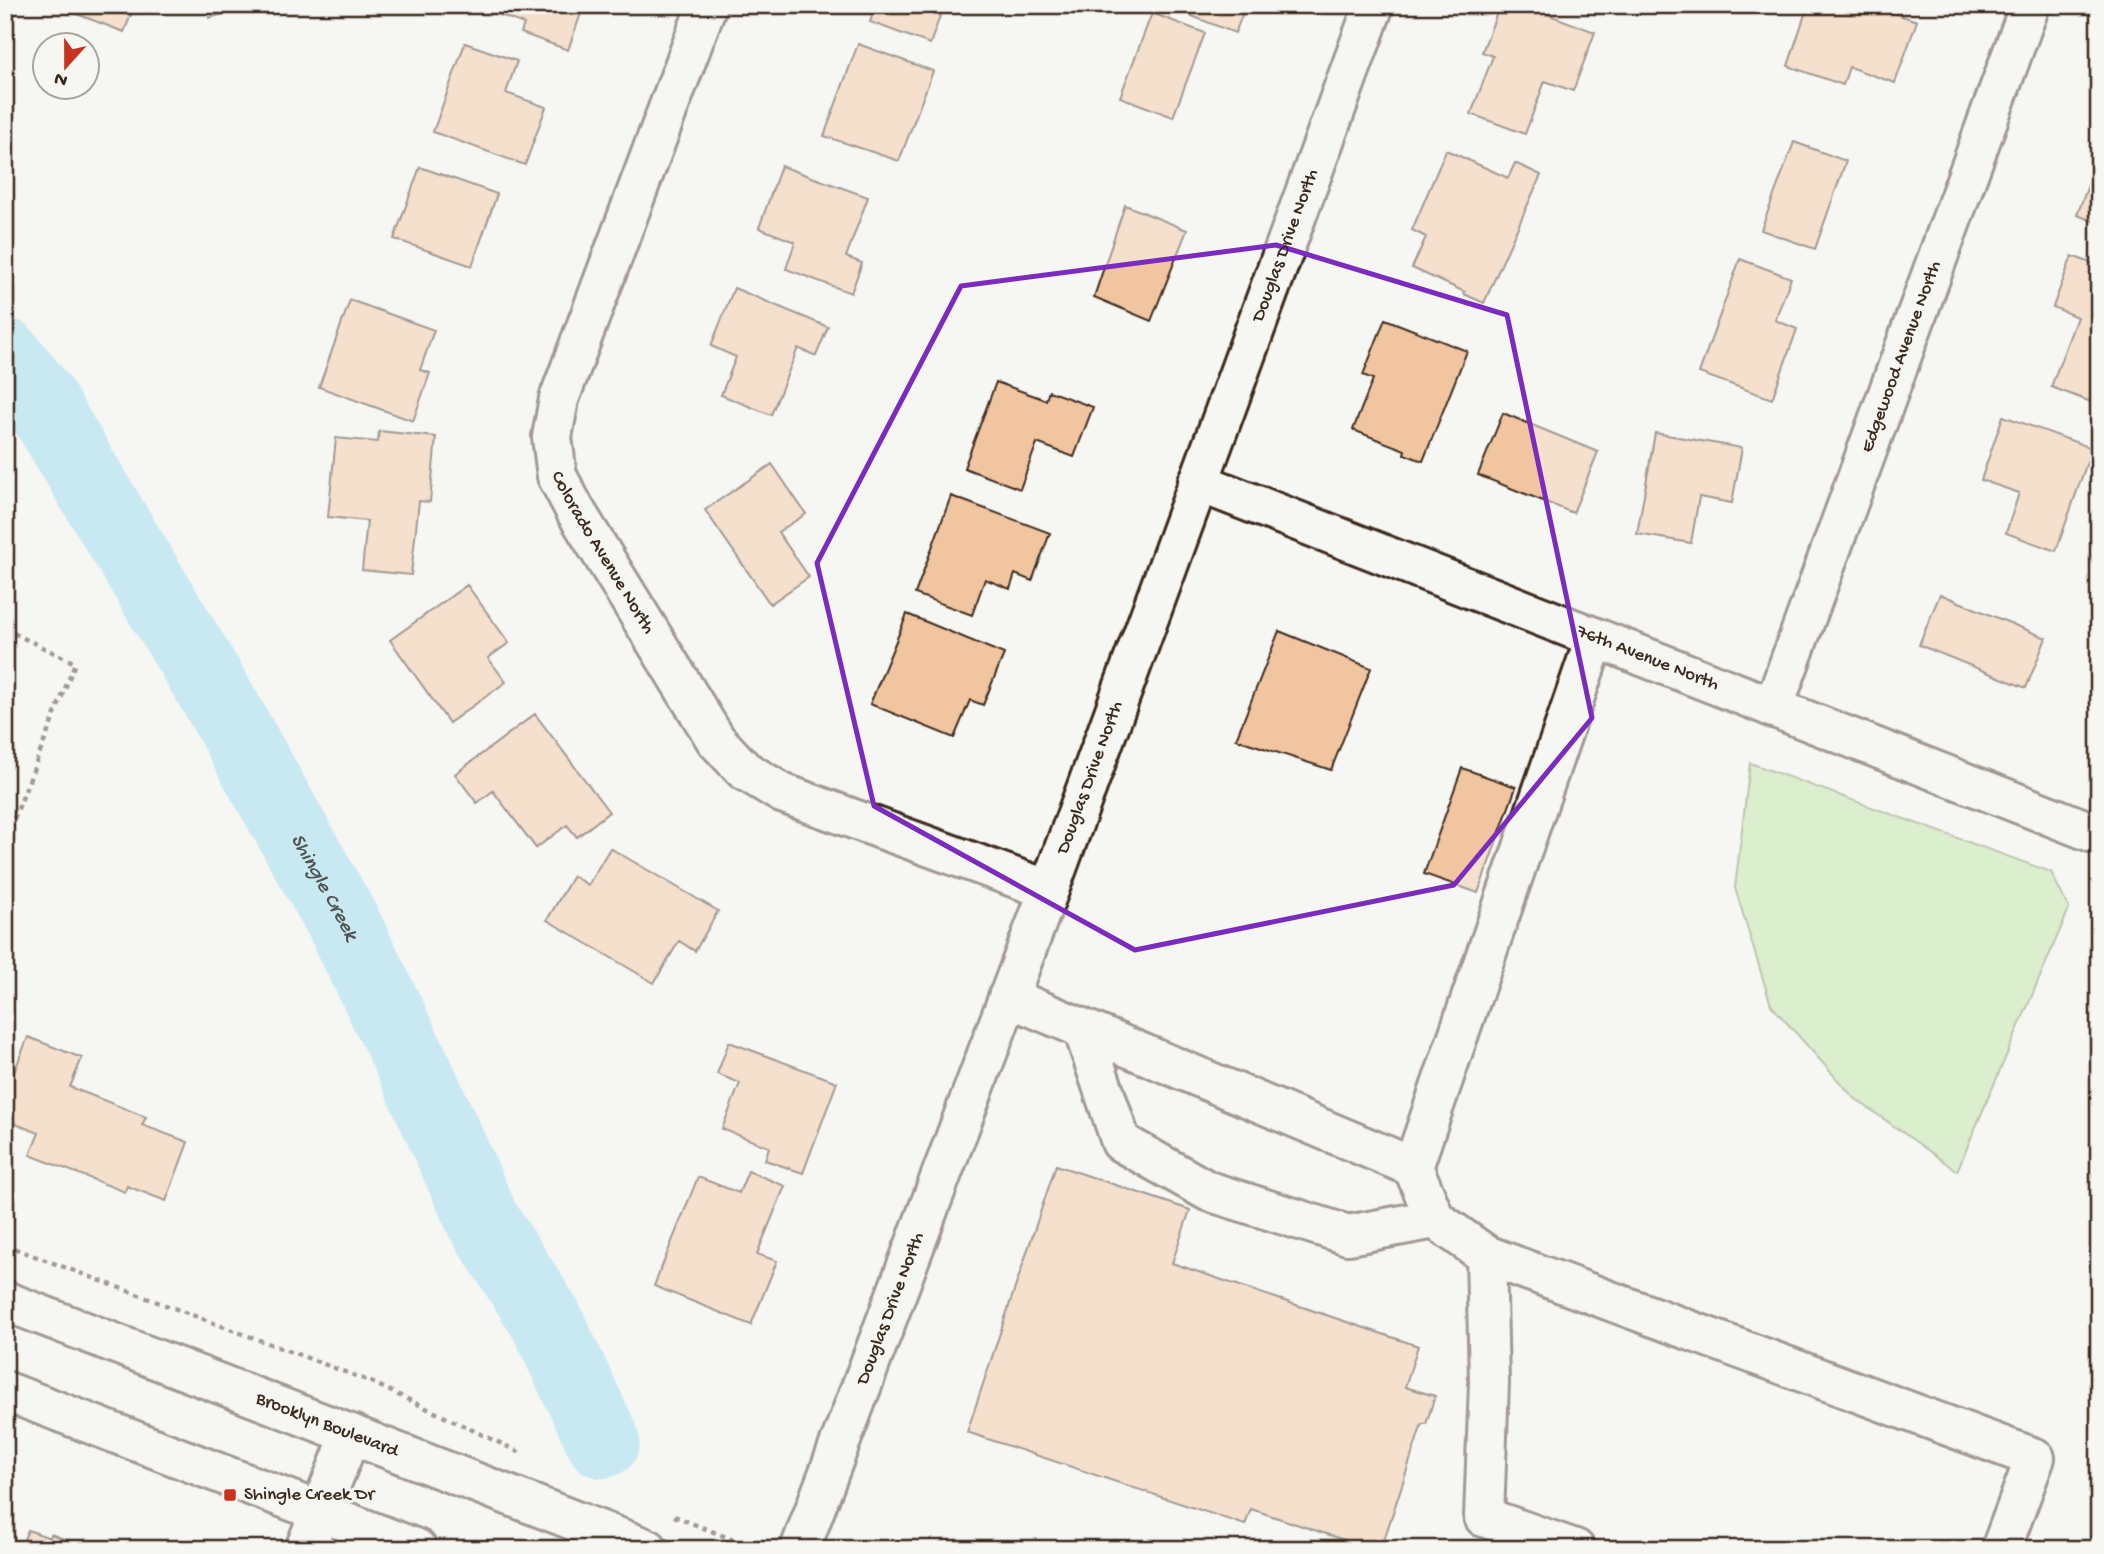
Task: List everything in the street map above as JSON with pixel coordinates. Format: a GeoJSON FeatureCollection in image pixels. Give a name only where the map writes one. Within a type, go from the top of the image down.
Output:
{"type":"FeatureCollection","features":[{"type":"Feature","properties":{"kind":"street","name":"Colorado Avenue North"},"geometry":{"type":"LineString","coordinates":[[707,5],[559,398],[552,437],[557,476],[575,510],[716,740],[744,770],[782,793],[1049,890]]}},
{"type":"Feature","properties":{"kind":"street","name":"Douglas Drive North"},"geometry":{"type":"LineString","coordinates":[[800,1549],[1049,890],[1374,5]]}},
{"type":"Feature","properties":{"kind":"street","name":"Edgewood Avenue North"},"geometry":{"type":"LineString","coordinates":[[1773,708],[2030,5]]}},
{"type":"Feature","properties":{"kind":"street","name":"76th Avenue North"},"geometry":{"type":"LineString","coordinates":[[1198,482],[2099,835]]}},
{"type":"Feature","properties":{"kind":"street"},"geometry":{"type":"LineString","coordinates":[[1595,638],[1413,1167],[1435,1219],[1486,1255],[2035,1458],[2001,1549]]}},
{"type":"Feature","properties":{"kind":"street"},"geometry":{"type":"LineString","coordinates":[[1008,997],[1413,1167]]}},
{"type":"Feature","properties":{"kind":"street"},"geometry":{"type":"LineString","coordinates":[[1083,1029],[1121,1142],[1208,1191],[1349,1235],[1435,1219]]}},
{"type":"Feature","properties":{"kind":"street"},"geometry":{"type":"LineString","coordinates":[[1486,1255],[1489,1382],[1484,1517],[1575,1549]]}},
{"type":"Feature","properties":{"kind":"street","name":"Brooklyn Boulevard"},"geometry":{"type":"LineString","coordinates":[[5,1301],[648,1549]]}},
{"type":"Feature","properties":{"kind":"street"},"geometry":{"type":"LineString","coordinates":[[5,1391],[417,1549]]}},
{"type":"Feature","properties":{"kind":"street"},"geometry":{"type":"LineString","coordinates":[[306,1549],[352,1434]]}},
{"type":"Feature","properties":{"kind":"path"},"geometry":{"type":"LineString","coordinates":[[5,629],[75,663],[5,842]]}},
{"type":"Feature","properties":{"kind":"path"},"geometry":{"type":"LineString","coordinates":[[5,1245],[369,1381],[528,1457]]}},
{"type":"Feature","properties":{"kind":"path"},"geometry":{"type":"LineString","coordinates":[[668,1514],[746,1545],[765,1549]]}},
{"type":"Feature","properties":{"kind":"highlighted area"},"geometry":{"type":"Polygon","coordinates":[[[1276,245],[1507,315],[1592,718],[1454,885],[1135,950],[874,806],[817,563],[961,286],[1276,245]]]}},
{"type":"Feature","properties":{"kind":"green space"},"geometry":{"type":"Polygon","coordinates":[[[1750,763],[2051,872],[2069,909],[1957,1171],[1853,1097],[1771,1005],[1735,888],[1750,763]]]}},
{"type":"Feature","properties":{"kind":"building"},"geometry":{"type":"Polygon","coordinates":[[[53,5],[135,5],[124,32],[53,5]]]}},
{"type":"Feature","properties":{"kind":"building"},"geometry":{"type":"Polygon","coordinates":[[[206,5],[256,5],[209,18],[206,5]]]}},
{"type":"Feature","properties":{"kind":"building"},"geometry":{"type":"Polygon","coordinates":[[[478,5],[584,5],[568,50],[521,33],[524,24],[478,5]]]}},
{"type":"Feature","properties":{"kind":"building"},"geometry":{"type":"Polygon","coordinates":[[[876,5],[944,5],[930,44],[870,22],[876,5]]]}},
{"type":"Feature","properties":{"kind":"building"},"geometry":{"type":"Polygon","coordinates":[[[1193,5],[1246,5],[1235,33],[1189,15],[1193,5]]]}},
{"type":"Feature","properties":{"kind":"building"},"geometry":{"type":"Polygon","coordinates":[[[1500,5],[1523,5],[1595,32],[1573,91],[1545,81],[1525,134],[1471,114],[1493,56],[1482,52],[1500,5]]]}},
{"type":"Feature","properties":{"kind":"building"},"geometry":{"type":"Polygon","coordinates":[[[1808,5],[1869,5],[1917,21],[1895,83],[1849,67],[1843,85],[1788,66],[1808,5]]]}},
{"type":"Feature","properties":{"kind":"building"},"geometry":{"type":"Polygon","coordinates":[[[1152,13],[1205,33],[1173,117],[1120,97],[1152,13]]]}},
{"type":"Feature","properties":{"kind":"building"},"geometry":{"type":"Polygon","coordinates":[[[465,43],[517,61],[506,93],[546,107],[525,165],[433,132],[465,43]]]}},
{"type":"Feature","properties":{"kind":"building"},"geometry":{"type":"Polygon","coordinates":[[[858,44],[933,71],[899,161],[824,136],[858,44]]]}},
{"type":"Feature","properties":{"kind":"building"},"geometry":{"type":"Polygon","coordinates":[[[1794,142],[1846,161],[1815,249],[1761,230],[1794,142]]]}},
{"type":"Feature","properties":{"kind":"building"},"geometry":{"type":"Polygon","coordinates":[[[1446,150],[1508,178],[1515,163],[1541,175],[1484,303],[1412,268],[1426,237],[1412,230],[1446,150]]]}},
{"type":"Feature","properties":{"kind":"building"},"geometry":{"type":"Polygon","coordinates":[[[2099,156],[2099,223],[2077,215],[2099,156]]]}},
{"type":"Feature","properties":{"kind":"building"},"geometry":{"type":"Polygon","coordinates":[[[781,166],[868,197],[846,257],[862,263],[851,293],[786,269],[795,242],[759,228],[781,166]]]}},
{"type":"Feature","properties":{"kind":"building"},"geometry":{"type":"Polygon","coordinates":[[[420,167],[497,194],[472,266],[394,239],[420,167]]]}},
{"type":"Feature","properties":{"kind":"building"},"geometry":{"type":"Polygon","coordinates":[[[1125,205],[1187,230],[1151,321],[1094,297],[1125,205]]]}},
{"type":"Feature","properties":{"kind":"building"},"geometry":{"type":"Polygon","coordinates":[[[2072,256],[2099,266],[2099,405],[2051,387],[2077,317],[2053,307],[2072,256]]]}},
{"type":"Feature","properties":{"kind":"building"},"geometry":{"type":"Polygon","coordinates":[[[1740,259],[1791,278],[1775,320],[1797,329],[1772,399],[1699,373],[1740,259]]]}},
{"type":"Feature","properties":{"kind":"building"},"geometry":{"type":"Polygon","coordinates":[[[734,288],[828,327],[816,356],[798,348],[771,415],[721,395],[736,357],[711,346],[734,288]]]}},
{"type":"Feature","properties":{"kind":"building"},"geometry":{"type":"Polygon","coordinates":[[[350,300],[434,330],[420,370],[430,373],[413,421],[319,387],[350,300]]]}},
{"type":"Feature","properties":{"kind":"building"},"geometry":{"type":"Polygon","coordinates":[[[1385,319],[1467,351],[1423,461],[1404,454],[1405,450],[1353,430],[1373,379],[1363,375],[1385,319]]]}},
{"type":"Feature","properties":{"kind":"building"},"geometry":{"type":"Polygon","coordinates":[[[996,382],[1046,400],[1049,391],[1093,407],[1074,457],[1037,443],[1020,489],[964,468],[996,382]]]}},
{"type":"Feature","properties":{"kind":"building"},"geometry":{"type":"Polygon","coordinates":[[[1503,413],[1598,452],[1573,513],[1478,475],[1503,413]]]}},
{"type":"Feature","properties":{"kind":"building"},"geometry":{"type":"Polygon","coordinates":[[[2003,416],[2092,448],[2056,551],[2006,533],[2019,493],[1981,480],[2003,416]]]}},
{"type":"Feature","properties":{"kind":"building"},"geometry":{"type":"Polygon","coordinates":[[[379,431],[436,437],[430,502],[419,501],[411,575],[362,570],[367,521],[328,517],[336,438],[378,442],[379,431]]]}},
{"type":"Feature","properties":{"kind":"building"},"geometry":{"type":"Polygon","coordinates":[[[1655,433],[1742,448],[1732,503],[1699,497],[1691,543],[1637,534],[1655,433]]]}},
{"type":"Feature","properties":{"kind":"building"},"geometry":{"type":"Polygon","coordinates":[[[772,464],[806,514],[778,532],[809,577],[770,604],[705,510],[772,464]]]}},
{"type":"Feature","properties":{"kind":"building"},"geometry":{"type":"Polygon","coordinates":[[[951,496],[1050,533],[1032,581],[1015,574],[1010,589],[985,579],[972,615],[915,594],[951,496]]]}},
{"type":"Feature","properties":{"kind":"building"},"geometry":{"type":"Polygon","coordinates":[[[467,585],[509,643],[488,658],[506,682],[449,723],[390,640],[467,585]]]}},
{"type":"Feature","properties":{"kind":"building"},"geometry":{"type":"Polygon","coordinates":[[[1940,594],[2046,638],[2026,688],[1919,645],[1940,594]]]}},
{"type":"Feature","properties":{"kind":"building"},"geometry":{"type":"Polygon","coordinates":[[[907,614],[1004,654],[983,705],[970,700],[954,738],[870,704],[907,614]]]}},
{"type":"Feature","properties":{"kind":"building"},"geometry":{"type":"Polygon","coordinates":[[[1279,631],[1371,668],[1331,770],[1236,739],[1279,631]]]}},
{"type":"Feature","properties":{"kind":"building"},"geometry":{"type":"Polygon","coordinates":[[[535,714],[609,812],[577,837],[567,825],[536,848],[493,791],[477,803],[455,774],[535,714]]]}},
{"type":"Feature","properties":{"kind":"building"},"geometry":{"type":"Polygon","coordinates":[[[1462,768],[1516,787],[1478,893],[1424,874],[1462,768]]]}},
{"type":"Feature","properties":{"kind":"building"},"geometry":{"type":"Polygon","coordinates":[[[610,848],[718,911],[695,951],[679,941],[654,983],[547,920],[573,876],[588,885],[610,848]]]}},
{"type":"Feature","properties":{"kind":"building"},"geometry":{"type":"Polygon","coordinates":[[[28,1037],[82,1058],[70,1087],[146,1117],[142,1125],[188,1142],[166,1201],[127,1186],[125,1192],[30,1155],[39,1133],[5,1120],[5,1095],[28,1037]]]}},
{"type":"Feature","properties":{"kind":"building"},"geometry":{"type":"Polygon","coordinates":[[[729,1042],[837,1082],[803,1173],[765,1160],[769,1147],[722,1129],[740,1083],[717,1074],[729,1042]]]}},
{"type":"Feature","properties":{"kind":"building"},"geometry":{"type":"Polygon","coordinates":[[[1056,1165],[1190,1210],[1172,1263],[1418,1346],[1405,1387],[1435,1396],[1426,1424],[1422,1424],[1381,1549],[1371,1549],[1251,1509],[1245,1525],[967,1432],[1056,1165]]]}},
{"type":"Feature","properties":{"kind":"building"},"geometry":{"type":"Polygon","coordinates":[[[748,1171],[785,1186],[757,1254],[777,1261],[751,1325],[654,1286],[698,1177],[739,1193],[748,1171]]]}},
{"type":"Feature","properties":{"kind":"building"},"geometry":{"type":"Polygon","coordinates":[[[28,1530],[50,1538],[51,1534],[90,1549],[20,1549],[28,1530]]]}},
{"type":"Feature","properties":{"kind":"waterway","name":"Shingle Creek"},"geometry":{"type":"LineString","coordinates":[[5,355],[36,394],[216,695],[344,924],[415,1070],[482,1219],[546,1320],[603,1441]]}},
{"type":"Feature","properties":{"kind":"place","name":"Shingle Creek Dr"},"geometry":{"type":"Point","coordinates":[230,1495]}}]}
